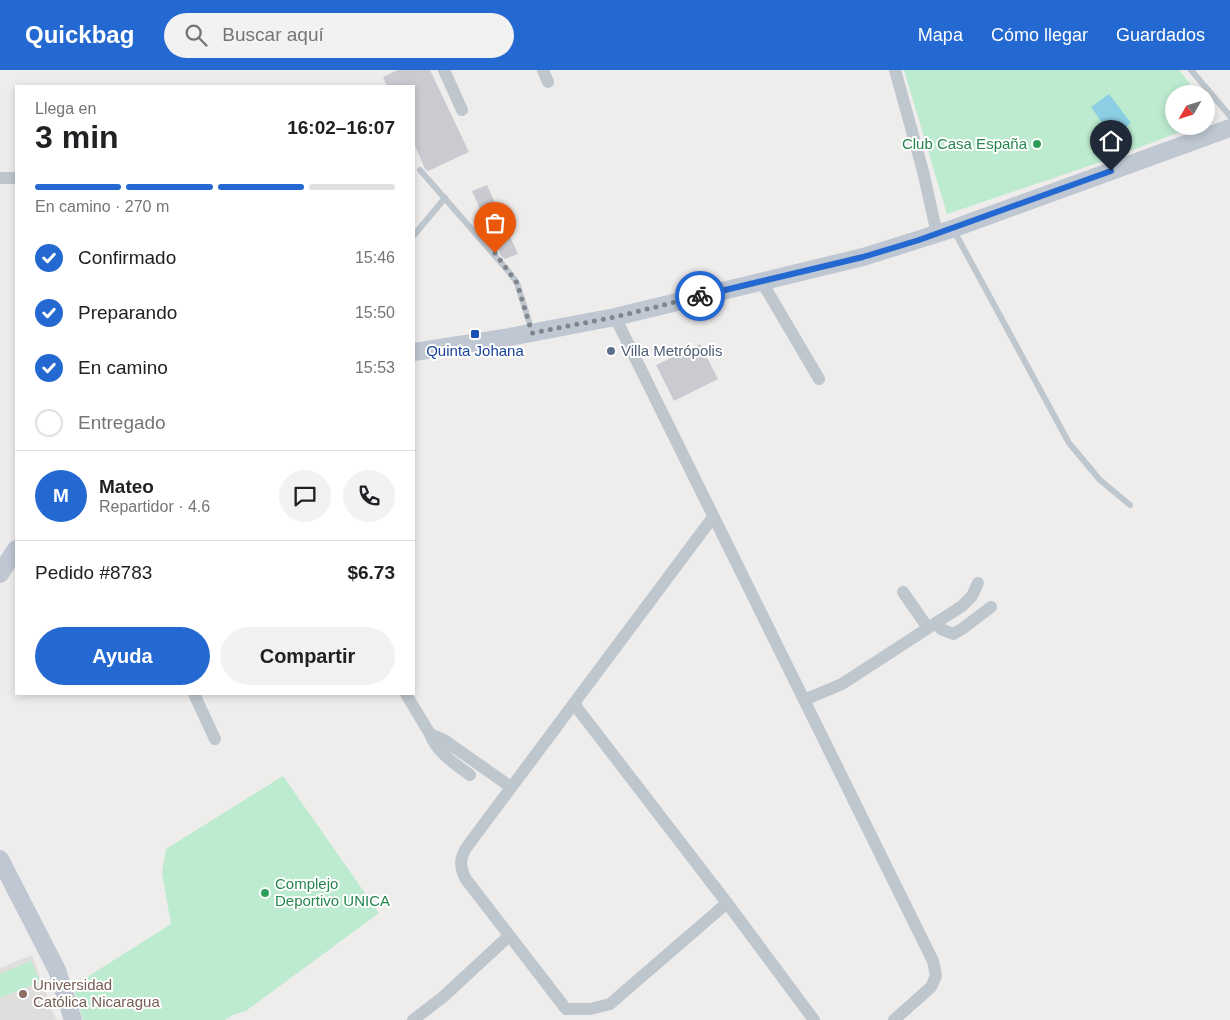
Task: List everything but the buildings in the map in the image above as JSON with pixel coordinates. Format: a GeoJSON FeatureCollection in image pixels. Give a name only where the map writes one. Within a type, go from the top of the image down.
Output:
{"type":"FeatureCollection","features":[{"type":"Feature","properties":{"kind":"street"},"geometry":{"type":"LineString","coordinates":[[444,70],[462,110]]}},
{"type":"Feature","properties":{"kind":"street"},"geometry":{"type":"LineString","coordinates":[[895,70],[923,171],[945,231]]}},
{"type":"Feature","properties":{"kind":"street"},"geometry":{"type":"LineString","coordinates":[[415,352],[532,333],[615,317],[863,257],[945,231],[1230,128]]}},
{"type":"Feature","properties":{"kind":"street"},"geometry":{"type":"LineString","coordinates":[[0,178],[15,178]]}},
{"type":"Feature","properties":{"kind":"street"},"geometry":{"type":"LineString","coordinates":[[762,282],[818,378]]}},
{"type":"Feature","properties":{"kind":"street"},"geometry":{"type":"LineString","coordinates":[[615,317],[933,961],[936,976],[930,987],[894,1020]]}},
{"type":"Feature","properties":{"kind":"street"},"geometry":{"type":"LineString","coordinates":[[713,516],[469,844],[460,860],[460,868],[464,878],[566,1009],[590,1009],[610,1004],[727,903]]}},
{"type":"Feature","properties":{"kind":"street"},"geometry":{"type":"LineString","coordinates":[[0,574],[15,551]]}},
{"type":"Feature","properties":{"kind":"street"},"geometry":{"type":"LineString","coordinates":[[804,700],[842,684],[962,606],[972,596],[978,582]]}},
{"type":"Feature","properties":{"kind":"street"},"geometry":{"type":"LineString","coordinates":[[903,592],[932,626],[953,634],[991,607]]}},
{"type":"Feature","properties":{"kind":"street"},"geometry":{"type":"LineString","coordinates":[[194,695],[215,740]]}},
{"type":"Feature","properties":{"kind":"street"},"geometry":{"type":"LineString","coordinates":[[407,695],[439,751],[470,775]]}},
{"type":"Feature","properties":{"kind":"street"},"geometry":{"type":"LineString","coordinates":[[574,704],[814,1020]]}},
{"type":"Feature","properties":{"kind":"street"},"geometry":{"type":"LineString","coordinates":[[430,734],[444,740],[511,787]]}},
{"type":"Feature","properties":{"kind":"street"},"geometry":{"type":"LineString","coordinates":[[0,859],[57,970],[74,1020]]}},
{"type":"Feature","properties":{"kind":"street"},"geometry":{"type":"LineString","coordinates":[[414,1020],[444,997],[509,936]]}},
{"type":"Feature","properties":{"kind":"lane"},"geometry":{"type":"LineString","coordinates":[[1191,70],[1230,116]]}},
{"type":"Feature","properties":{"kind":"lane"},"geometry":{"type":"LineString","coordinates":[[420,170],[495,253],[517,283],[532,333]]}},
{"type":"Feature","properties":{"kind":"lane"},"geometry":{"type":"LineString","coordinates":[[415,235],[445,198]]}},
{"type":"Feature","properties":{"kind":"lane"},"geometry":{"type":"LineString","coordinates":[[945,231],[1069,444],[1100,480],[1130,505]]}},
{"type":"Feature","properties":{"kind":"shaded area","name":"Universidad Católica Nicaragua"},"geometry":{"type":"Polygon","coordinates":[[[32,955],[56,1020],[0,1020],[0,968],[32,955]]]}},
{"type":"Feature","properties":{"kind":"green space","name":"Club Casa España"},"geometry":{"type":"Polygon","coordinates":[[[904,70],[1179,70],[1191,85],[1165,85],[1165,135],[1172,135],[1101,162],[947,214],[904,70]]]}},
{"type":"Feature","properties":{"kind":"green space","name":"Complejo Deportivo UNICA"},"geometry":{"type":"Polygon","coordinates":[[[283,776],[379,913],[246,1011],[225,1020],[83,1020],[73,986],[171,924],[162,873],[166,849],[283,776]]]}},
{"type":"Feature","properties":{"kind":"green space"},"geometry":{"type":"Polygon","coordinates":[[[31,961],[40,982],[0,998],[0,974],[31,961]]]}},
{"type":"Feature","properties":{"kind":"water"},"geometry":{"type":"Polygon","coordinates":[[[1109,94],[1131,123],[1112,137],[1091,107],[1109,94]]]}},
{"type":"Feature","properties":{"kind":"way so far"},"geometry":{"type":"LineString","coordinates":[[495,253],[517,283],[532,333],[615,317],[700,296]]}},
{"type":"Feature","properties":{"kind":"place","name":"Club Casa España"},"geometry":{"type":"Point","coordinates":[1037,144]}},
{"type":"Feature","properties":{"kind":"place","name":"Quinta Johana"},"geometry":{"type":"Point","coordinates":[475,334]}},
{"type":"Feature","properties":{"kind":"place","name":"Villa Metrópolis"},"geometry":{"type":"Point","coordinates":[611,351]}},
{"type":"Feature","properties":{"kind":"place","name":"Complejo Deportivo UNICA"},"geometry":{"type":"Point","coordinates":[265,893]}},
{"type":"Feature","properties":{"kind":"place","name":"Universidad Católica Nicaragua"},"geometry":{"type":"Point","coordinates":[23,994]}},
{"type":"Feature","properties":{"kind":"route"},"geometry":{"type":"LineString","coordinates":[[700,296],[863,257],[919,240],[1111,171]]}}]}
